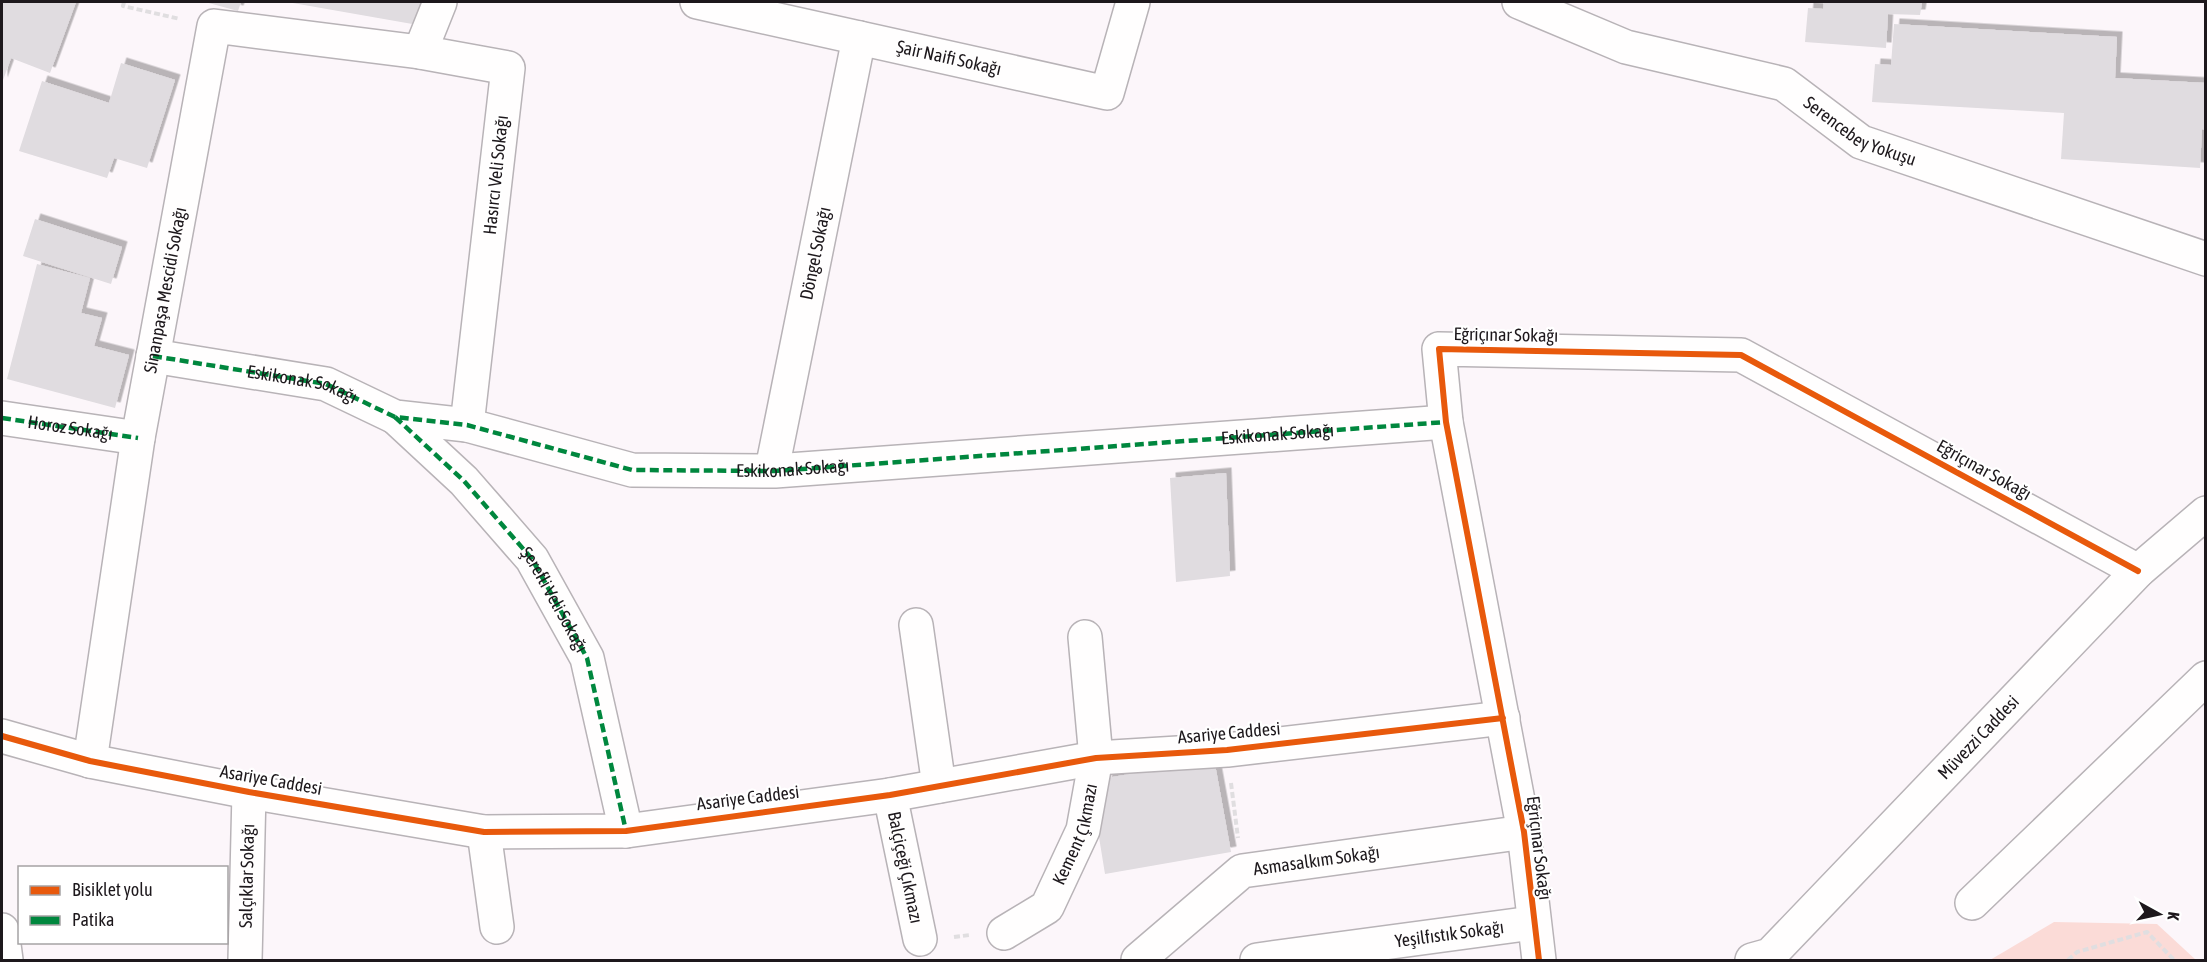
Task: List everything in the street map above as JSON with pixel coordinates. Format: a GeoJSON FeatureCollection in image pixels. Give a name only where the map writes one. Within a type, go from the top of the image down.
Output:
{"type":"FeatureCollection","features":[{"type":"Feature","properties":{"kind":"street"},"geometry":{"type":"LineString","coordinates":[[214,26],[420,52],[440,2]]}},
{"type":"Feature","properties":{"kind":"street","name":"Şair Naifi Sokağı"},"geometry":{"type":"LineString","coordinates":[[697,2],[1107,93],[1133,2]]}},
{"type":"Feature","properties":{"kind":"street","name":"Serencebey Yokuşu"},"geometry":{"type":"LineString","coordinates":[[1519,2],[1626,46],[1784,84],[1861,142],[2205,259]]}},
{"type":"Feature","properties":{"kind":"street","name":"Sinanpaşa Mescidi Sokağı"},"geometry":{"type":"LineString","coordinates":[[90,761],[138,438],[214,26]]}},
{"type":"Feature","properties":{"kind":"street","name":"Döngel Sokağı"},"geometry":{"type":"LineString","coordinates":[[772,469],[860,38]]}},
{"type":"Feature","properties":{"kind":"street","name":"Hasırcı Veli Sokağı"},"geometry":{"type":"LineString","coordinates":[[420,52],[508,68],[467,425]]}},
{"type":"Feature","properties":{"kind":"street","name":"Eğriçınar Sokağı"},"geometry":{"type":"LineString","coordinates":[[1539,960],[1524,832],[1446,422],[1439,349],[1741,355],[2138,571]]}},
{"type":"Feature","properties":{"kind":"street","name":"Eskikonak Sokağı"},"geometry":{"type":"LineString","coordinates":[[153,356],[326,384],[395,417],[467,425],[632,470],[772,469],[1446,422]]}},
{"type":"Feature","properties":{"kind":"street","name":"Şerefli Veli Sokağı"},"geometry":{"type":"LineString","coordinates":[[395,417],[464,482],[532,559],[587,658],[626,831]]}},
{"type":"Feature","properties":{"kind":"street","name":"Horoz Sokağı"},"geometry":{"type":"LineString","coordinates":[[2,418],[138,438]]}},
{"type":"Feature","properties":{"kind":"street","name":"Müvezzi Caddesi"},"geometry":{"type":"LineString","coordinates":[[1752,960],[1770,955],[2138,571],[2205,513]]}},
{"type":"Feature","properties":{"kind":"street"},"geometry":{"type":"LineString","coordinates":[[916,625],[939,786]]}},
{"type":"Feature","properties":{"kind":"street","name":"Kement Çıkmazı"},"geometry":{"type":"LineString","coordinates":[[1004,933],[1047,907],[1083,830],[1096,758],[1085,637]]}},
{"type":"Feature","properties":{"kind":"street"},"geometry":{"type":"LineString","coordinates":[[1972,903],[2205,678]]}},
{"type":"Feature","properties":{"kind":"street","name":"Asariye Caddesi"},"geometry":{"type":"LineString","coordinates":[[2,736],[90,761],[249,792],[484,832],[626,831],[890,795],[1096,758],[1227,750],[1503,718]]}},
{"type":"Feature","properties":{"kind":"street","name":"Salçıklar Sokağı"},"geometry":{"type":"LineString","coordinates":[[246,960],[249,792]]}},
{"type":"Feature","properties":{"kind":"street","name":"Balçiçeği Çıkmazı"},"geometry":{"type":"LineString","coordinates":[[890,795],[920,939]]}},
{"type":"Feature","properties":{"kind":"street"},"geometry":{"type":"LineString","coordinates":[[484,832],[497,927]]}},
{"type":"Feature","properties":{"kind":"street","name":"Asmasalkım Sokağı"},"geometry":{"type":"LineString","coordinates":[[1138,960],[1242,871],[1524,832]]}},
{"type":"Feature","properties":{"kind":"street","name":"Yeşilfıstık Sokağı"},"geometry":{"type":"LineString","coordinates":[[1257,960],[1533,923]]}},
{"type":"Feature","properties":{"kind":"street"},"geometry":{"type":"LineString","coordinates":[[2,930],[6,960]]}},
{"type":"Feature","properties":{"kind":"path"},"geometry":{"type":"LineString","coordinates":[[124,2],[123,6],[214,26]]}},
{"type":"Feature","properties":{"kind":"path"},"geometry":{"type":"LineString","coordinates":[[1227,750],[1242,871]]}},
{"type":"Feature","properties":{"kind":"path"},"geometry":{"type":"LineString","coordinates":[[2068,960],[2077,952],[2147,932],[2174,960]]}},
{"type":"Feature","properties":{"kind":"path"},"geometry":{"type":"LineString","coordinates":[[920,939],[1004,933]]}},
{"type":"Feature","properties":{"kind":"shaded area"},"geometry":{"type":"Polygon","coordinates":[[[2054,922],[2157,924],[2196,960],[1990,960],[2054,922]]]}},
{"type":"Feature","properties":{"kind":"building"},"geometry":{"type":"Polygon","coordinates":[[[2,2],[76,2],[50,73],[11,58],[2,83],[2,2]]]}},
{"type":"Feature","properties":{"kind":"building"},"geometry":{"type":"Polygon","coordinates":[[[205,2],[241,2],[238,11],[205,2]]]}},
{"type":"Feature","properties":{"kind":"building"},"geometry":{"type":"Polygon","coordinates":[[[287,2],[422,2],[418,25],[287,2]]]}},
{"type":"Feature","properties":{"kind":"building"},"geometry":{"type":"Polygon","coordinates":[[[1824,2],[1922,2],[1920,15],[1888,14],[1886,48],[1805,42],[1808,8],[1823,9],[1824,2]]]}},
{"type":"Feature","properties":{"kind":"building"},"geometry":{"type":"Polygon","coordinates":[[[1894,24],[2117,37],[2115,78],[2206,83],[2206,130],[2202,129],[2200,168],[2061,159],[2064,113],[1872,102],[1875,64],[1891,65],[1894,24]]]}},
{"type":"Feature","properties":{"kind":"building"},"geometry":{"type":"Polygon","coordinates":[[[121,63],[175,80],[147,168],[114,158],[107,178],[19,151],[42,81],[109,103],[121,63]]]}},
{"type":"Feature","properties":{"kind":"building"},"geometry":{"type":"Polygon","coordinates":[[[35,219],[122,247],[111,284],[23,256],[35,219]]]}},
{"type":"Feature","properties":{"kind":"building"},"geometry":{"type":"Polygon","coordinates":[[[37,264],[90,278],[81,313],[102,318],[94,346],[129,355],[115,408],[7,379],[37,264]]]}},
{"type":"Feature","properties":{"kind":"building"},"geometry":{"type":"Polygon","coordinates":[[[1226,473],[1230,576],[1176,582],[1170,478],[1226,473]]]}},
{"type":"Feature","properties":{"kind":"building"},"geometry":{"type":"Polygon","coordinates":[[[1214,759],[1231,852],[1105,874],[1098,831],[1107,778],[1214,759]]]}},
{"type":"Feature","properties":{"kind":"marked path"},"geometry":{"type":"LineString","coordinates":[[153,356],[326,384],[395,417],[467,425],[632,470],[775,471],[1446,422]]}},
{"type":"Feature","properties":{"kind":"marked path"},"geometry":{"type":"LineString","coordinates":[[395,417],[464,481],[532,559],[587,658],[626,831]]}},
{"type":"Feature","properties":{"kind":"marked path"},"geometry":{"type":"LineString","coordinates":[[2,418],[138,438]]}},
{"type":"Feature","properties":{"kind":"cycle path"},"geometry":{"type":"LineString","coordinates":[[1539,960],[1524,832],[1446,422],[1439,349],[1741,355],[2138,571]]}},
{"type":"Feature","properties":{"kind":"cycle path"},"geometry":{"type":"LineString","coordinates":[[2,736],[90,761],[249,792],[484,832],[626,831],[890,795],[1096,758],[1227,750],[1503,718]]}}]}
